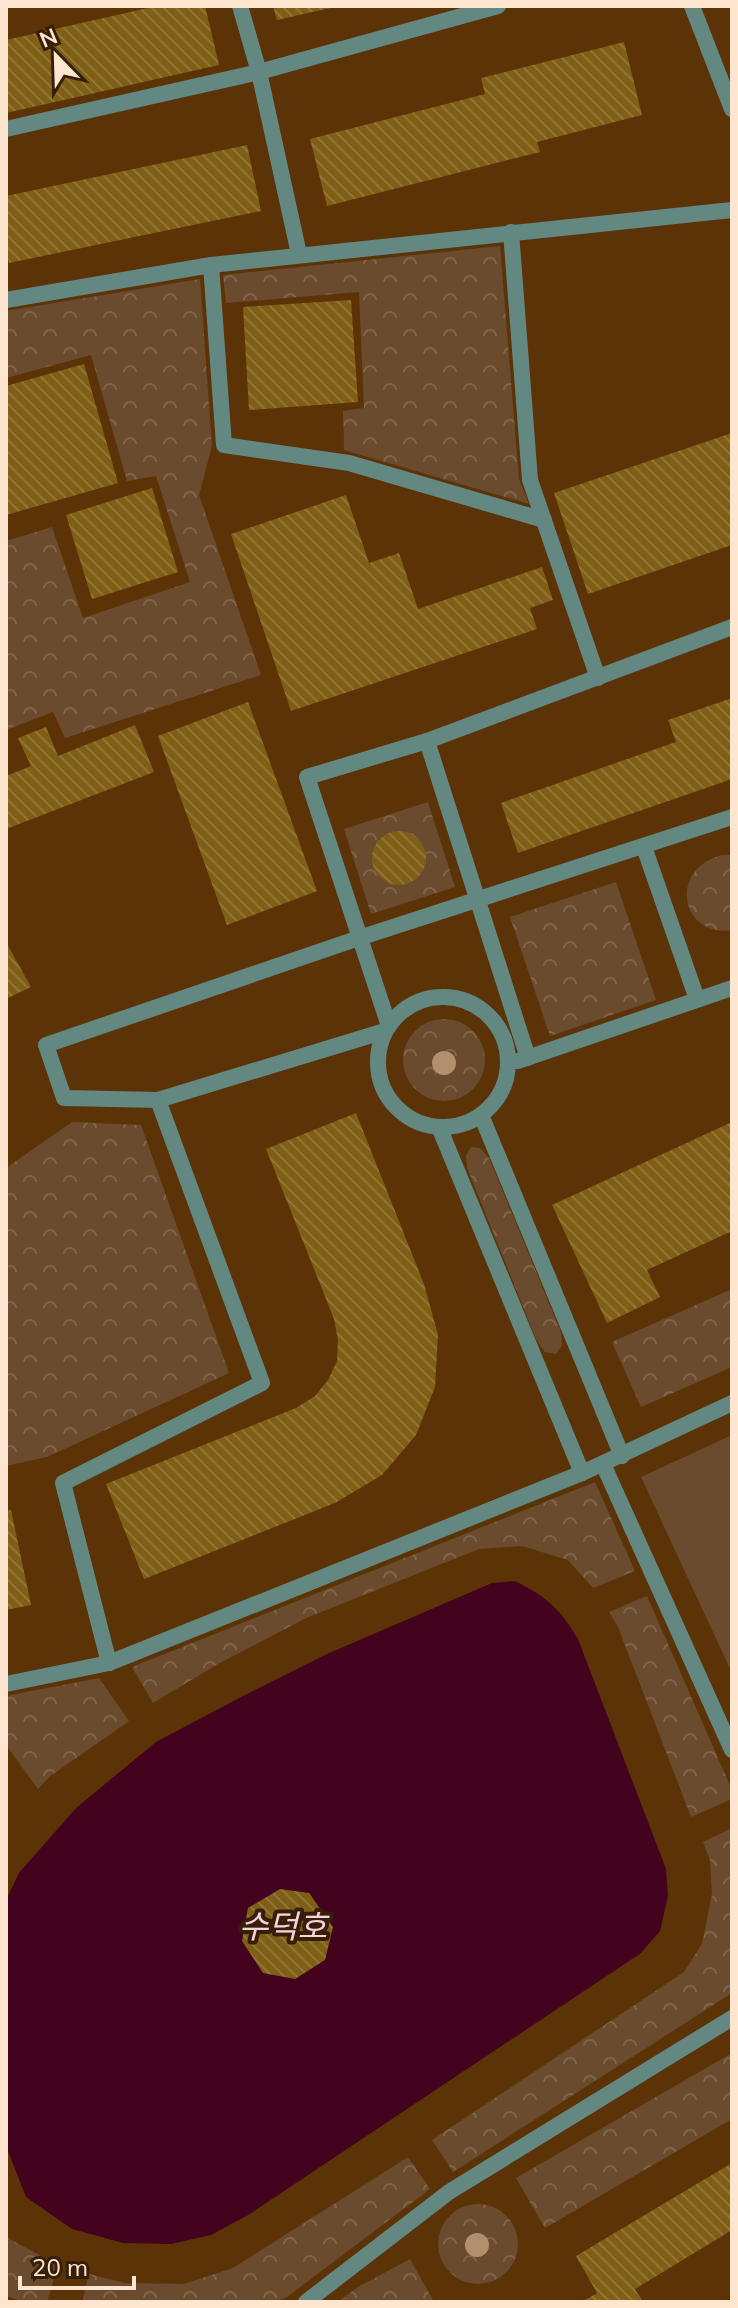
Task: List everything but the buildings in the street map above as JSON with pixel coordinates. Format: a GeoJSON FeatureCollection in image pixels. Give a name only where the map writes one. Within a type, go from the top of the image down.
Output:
{"type":"FeatureCollection","features":[{"type":"Feature","properties":{"kind":"street"},"geometry":{"type":"LineString","coordinates":[[240,6],[259,72],[299,254]]}},
{"type":"Feature","properties":{"kind":"street"},"geometry":{"type":"LineString","coordinates":[[6,129],[259,72],[498,6]]}},
{"type":"Feature","properties":{"kind":"street"},"geometry":{"type":"LineString","coordinates":[[692,6],[732,109]]}},
{"type":"Feature","properties":{"kind":"street"},"geometry":{"type":"LineString","coordinates":[[6,300],[211,265],[299,254],[732,210]]}},
{"type":"Feature","properties":{"kind":"street"},"geometry":{"type":"LineString","coordinates":[[511,232],[530,480],[598,678]]}},
{"type":"Feature","properties":{"kind":"street"},"geometry":{"type":"LineString","coordinates":[[211,265],[224,445],[349,463],[544,520]]}},
{"type":"Feature","properties":{"kind":"street"},"geometry":{"type":"LineString","coordinates":[[387,1029],[307,777],[427,741],[732,627]]}},
{"type":"Feature","properties":{"kind":"street"},"geometry":{"type":"LineString","coordinates":[[427,741],[528,1058]]}},
{"type":"Feature","properties":{"kind":"street"},"geometry":{"type":"LineString","coordinates":[[387,1029],[158,1100],[64,1098],[46,1045],[359,938],[732,817]]}},
{"type":"Feature","properties":{"kind":"street"},"geometry":{"type":"LineString","coordinates":[[644,847],[697,999]]}},
{"type":"Feature","properties":{"kind":"street"},"geometry":{"type":"LineString","coordinates":[[509,1065],[732,988]]}},
{"type":"Feature","properties":{"kind":"street"},"geometry":{"type":"LineString","coordinates":[[436,997],[459,998],[480,1006],[496,1022],[507,1042],[509,1065],[504,1087],[492,1106],[475,1120],[453,1127],[432,1127],[413,1120],[396,1108],[384,1091],[378,1071],[378,1051],[387,1029],[398,1014],[415,1003],[436,997]]}},
{"type":"Feature","properties":{"kind":"street"},"geometry":{"type":"LineString","coordinates":[[109,1663],[63,1483],[262,1383],[158,1100]]}},
{"type":"Feature","properties":{"kind":"street"},"geometry":{"type":"LineString","coordinates":[[481,1115],[622,1456]]}},
{"type":"Feature","properties":{"kind":"street"},"geometry":{"type":"LineString","coordinates":[[439,1127],[582,1473]]}},
{"type":"Feature","properties":{"kind":"street"},"geometry":{"type":"LineString","coordinates":[[6,1684],[109,1663],[582,1473],[732,1403]]}},
{"type":"Feature","properties":{"kind":"street"},"geometry":{"type":"LineString","coordinates":[[603,1464],[732,1750]]}},
{"type":"Feature","properties":{"kind":"street"},"geometry":{"type":"LineString","coordinates":[[306,2302],[449,2192],[732,2018]]}},
{"type":"Feature","properties":{"kind":"green space"},"geometry":{"type":"Polygon","coordinates":[[[500,246],[519,479],[529,504],[344,450],[343,411],[364,408],[359,292],[226,303],[223,275],[500,246]]]}},
{"type":"Feature","properties":{"kind":"green space"},"geometry":{"type":"Polygon","coordinates":[[[200,279],[212,446],[199,495],[261,675],[65,738],[53,712],[6,730],[6,541],[52,527],[83,618],[190,582],[156,476],[127,481],[91,355],[6,378],[6,311],[200,279]]]}},
{"type":"Feature","properties":{"kind":"green space"},"geometry":{"type":"Polygon","coordinates":[[[428,802],[455,887],[371,914],[344,829],[428,802]]]}},
{"type":"Feature","properties":{"kind":"green space"},"geometry":{"type":"Polygon","coordinates":[[[722,855],[732,855],[732,930],[715,930],[701,924],[687,901],[693,874],[705,863],[722,855]]]}},
{"type":"Feature","properties":{"kind":"green space"},"geometry":{"type":"Polygon","coordinates":[[[616,882],[656,1000],[550,1036],[510,917],[616,882]]]}},
{"type":"Feature","properties":{"kind":"green space"},"geometry":{"type":"Polygon","coordinates":[[[444,1019],[460,1022],[473,1031],[482,1044],[485,1060],[482,1076],[473,1089],[460,1098],[444,1101],[428,1098],[415,1089],[406,1076],[403,1060],[406,1044],[415,1031],[428,1022],[444,1019]]]}},
{"type":"Feature","properties":{"kind":"green space"},"geometry":{"type":"Polygon","coordinates":[[[72,1122],[141,1125],[229,1373],[47,1457],[6,1466],[6,1168],[72,1122]]]}},
{"type":"Feature","properties":{"kind":"green space"},"geometry":{"type":"Polygon","coordinates":[[[471,1147],[480,1148],[489,1158],[561,1332],[562,1345],[556,1354],[545,1352],[537,1341],[467,1168],[466,1155],[471,1147]]]}},
{"type":"Feature","properties":{"kind":"green space"},"geometry":{"type":"Polygon","coordinates":[[[732,1289],[732,1367],[641,1407],[612,1342],[732,1289]]]}},
{"type":"Feature","properties":{"kind":"green space"},"geometry":{"type":"Polygon","coordinates":[[[732,1435],[732,1673],[641,1477],[732,1435]]]}},
{"type":"Feature","properties":{"kind":"green space"},"geometry":{"type":"Polygon","coordinates":[[[595,1482],[635,1571],[593,1588],[568,1560],[522,1546],[479,1549],[306,1618],[218,1664],[153,1703],[132,1667],[595,1482]]]}},
{"type":"Feature","properties":{"kind":"green space"},"geometry":{"type":"Polygon","coordinates":[[[647,1596],[732,1790],[732,1799],[691,1817],[618,1627],[609,1612],[647,1596]]]}},
{"type":"Feature","properties":{"kind":"green space"},"geometry":{"type":"Polygon","coordinates":[[[99,1678],[129,1721],[49,1777],[38,1789],[6,1745],[6,1696],[99,1678]]]}},
{"type":"Feature","properties":{"kind":"green space"},"geometry":{"type":"Polygon","coordinates":[[[732,1828],[732,1993],[453,2172],[432,2140],[684,1972],[702,1944],[712,1894],[710,1860],[703,1842],[732,1828]]]}},
{"type":"Feature","properties":{"kind":"green space"},"geometry":{"type":"Polygon","coordinates":[[[732,2053],[732,2119],[545,2228],[516,2178],[732,2053]]]}},
{"type":"Feature","properties":{"kind":"green space"},"geometry":{"type":"Polygon","coordinates":[[[408,2157],[430,2189],[287,2297],[275,2302],[82,2302],[89,2274],[125,2283],[184,2284],[233,2268],[408,2157]]]}},
{"type":"Feature","properties":{"kind":"green space"},"geometry":{"type":"Polygon","coordinates":[[[470,2204],[486,2204],[507,2215],[518,2236],[518,2252],[507,2273],[486,2284],[470,2284],[456,2278],[444,2266],[438,2252],[438,2236],[444,2222],[456,2210],[470,2204]]]}},
{"type":"Feature","properties":{"kind":"green space"},"geometry":{"type":"Polygon","coordinates":[[[6,2237],[58,2265],[47,2302],[25,2302],[6,2296],[6,2237]]]}},
{"type":"Feature","properties":{"kind":"green space"},"geometry":{"type":"Polygon","coordinates":[[[410,2259],[434,2302],[338,2302],[358,2287],[410,2259]]]}},
{"type":"Feature","properties":{"kind":"water","name":"수덕호"},"geometry":{"type":"Polygon","coordinates":[[[515,1581],[551,1604],[578,1639],[666,1869],[668,1896],[660,1931],[641,1953],[248,2215],[211,2235],[171,2244],[123,2243],[72,2229],[26,2197],[6,2146],[6,1900],[19,1873],[76,1808],[156,1742],[327,1654],[492,1583],[515,1581]]]}}]}
